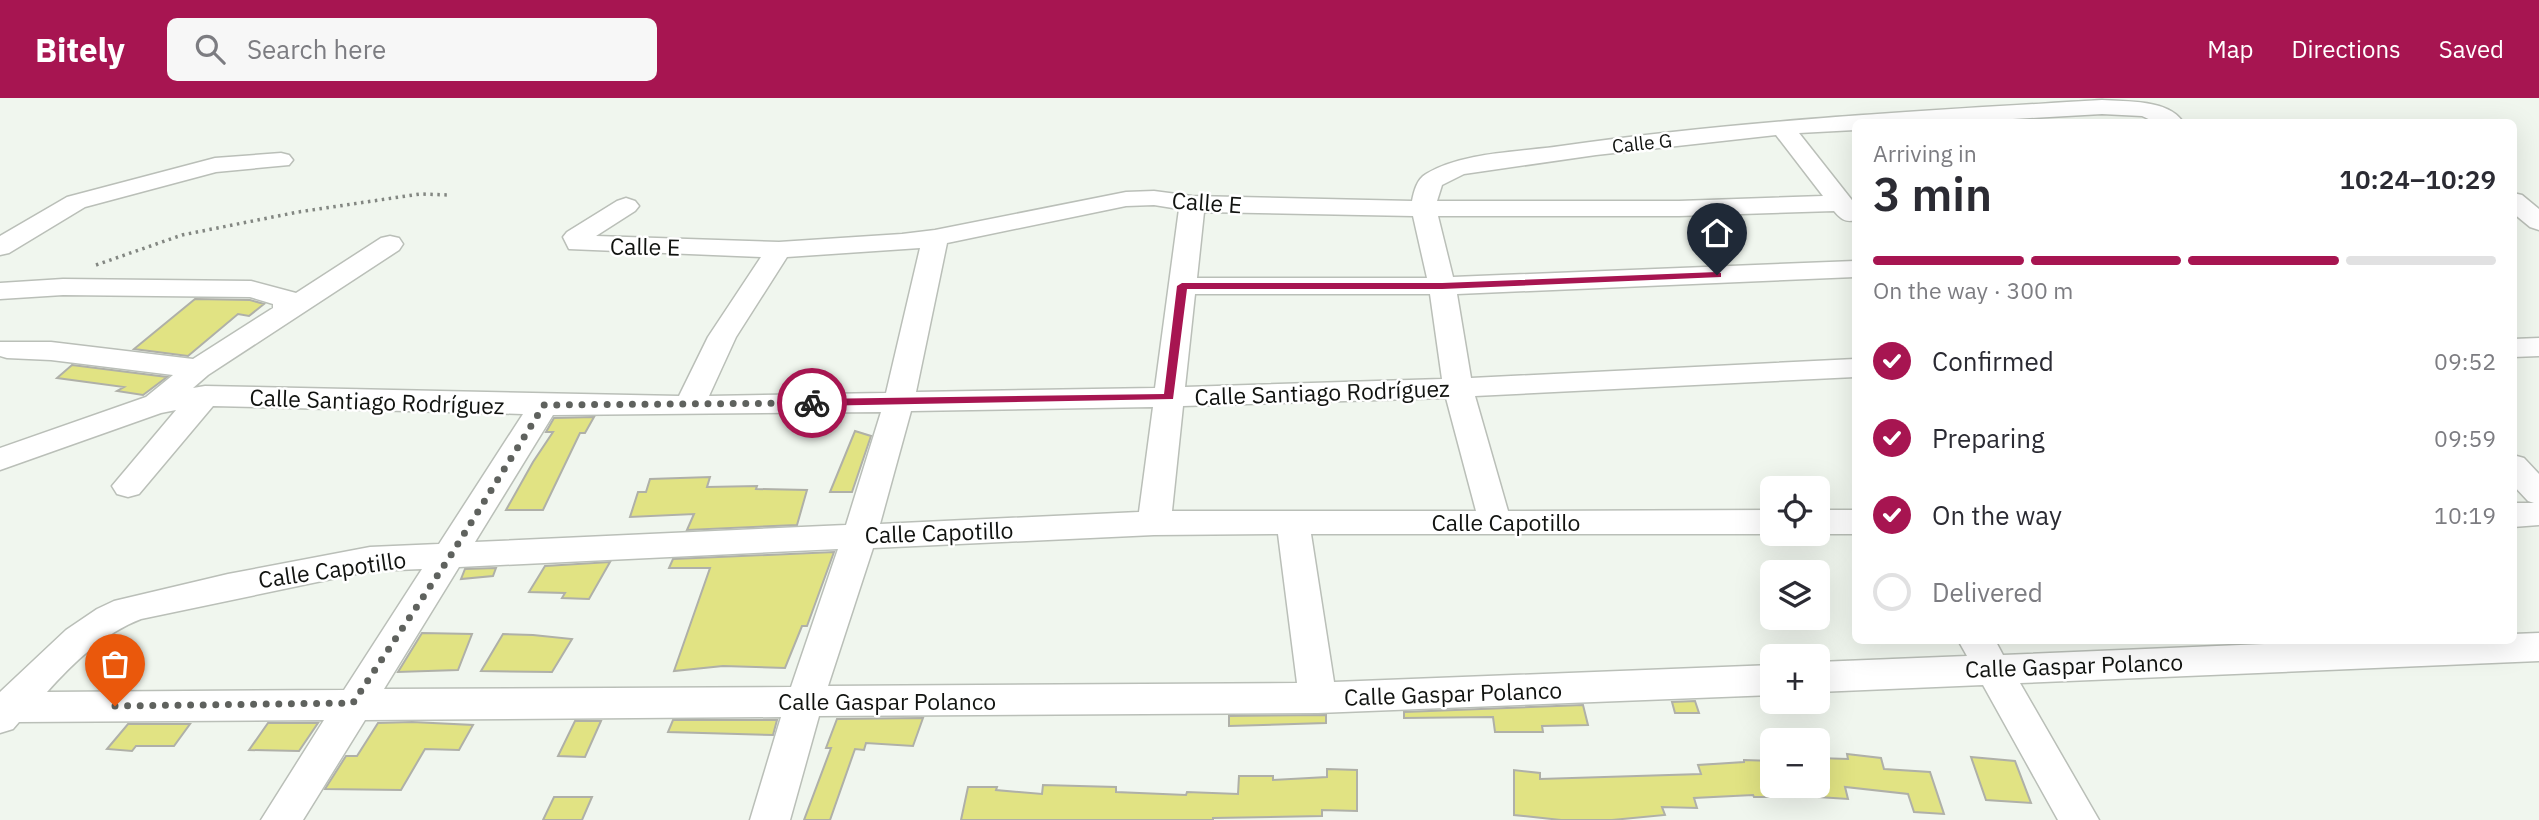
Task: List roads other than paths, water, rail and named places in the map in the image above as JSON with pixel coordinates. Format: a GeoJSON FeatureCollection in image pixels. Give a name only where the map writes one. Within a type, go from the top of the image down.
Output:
{"type":"FeatureCollection","features":[{"type":"Feature","properties":{"kind":"street","name":"Calle G"},"geometry":{"type":"LineString","coordinates":[[1918,119],[2102,107],[2147,110],[2166,119]]}},
{"type":"Feature","properties":{"kind":"street","name":"Calle G"},"geometry":{"type":"LineString","coordinates":[[1424,209],[1426,191],[1432,180],[1458,168],[1596,148],[1782,127],[1852,123]]}},
{"type":"Feature","properties":{"kind":"street"},"geometry":{"type":"LineString","coordinates":[[1782,127],[1848,211]]}},
{"type":"Feature","properties":{"kind":"street"},"geometry":{"type":"LineString","coordinates":[[0,247],[76,202],[215,165],[281,160]]}},
{"type":"Feature","properties":{"kind":"street"},"geometry":{"type":"LineString","coordinates":[[2517,198],[2539,196]]}},
{"type":"Feature","properties":{"kind":"street","name":"Calle E"},"geometry":{"type":"LineString","coordinates":[[626,206],[576,237],[578,243],[779,250],[934,238],[1126,199],[1154,198],[1192,204],[1424,209],[1775,207],[1848,211]]}},
{"type":"Feature","properties":{"kind":"street"},"geometry":{"type":"LineString","coordinates":[[2517,202],[2539,222]]}},
{"type":"Feature","properties":{"kind":"street"},"geometry":{"type":"LineString","coordinates":[[1154,523],[1192,204]]}},
{"type":"Feature","properties":{"kind":"street"},"geometry":{"type":"LineString","coordinates":[[1424,209],[1442,286],[1458,388],[1496,522]]}},
{"type":"Feature","properties":{"kind":"street"},"geometry":{"type":"LineString","coordinates":[[770,820],[804,702],[860,536],[899,401],[934,238]]}},
{"type":"Feature","properties":{"kind":"street"},"geometry":{"type":"LineString","coordinates":[[128,486],[201,382],[287,309],[390,244]]}},
{"type":"Feature","properties":{"kind":"street"},"geometry":{"type":"LineString","coordinates":[[689,406],[722,337],[779,250]]}},
{"type":"Feature","properties":{"kind":"street"},"geometry":{"type":"LineString","coordinates":[[1182,286],[1442,286],[1852,269]]}},
{"type":"Feature","properties":{"kind":"street"},"geometry":{"type":"LineString","coordinates":[[0,291],[63,287],[251,289],[286,299],[287,309]]}},
{"type":"Feature","properties":{"kind":"street"},"geometry":{"type":"LineString","coordinates":[[2517,348],[2539,348]]}},
{"type":"Feature","properties":{"kind":"street"},"geometry":{"type":"LineString","coordinates":[[7,349],[51,351],[201,382]]}},
{"type":"Feature","properties":{"kind":"street","name":"Calle Santiago Rodríguez"},"geometry":{"type":"LineString","coordinates":[[0,459],[156,404],[201,382],[544,405],[689,406],[1169,397],[1458,388],[1852,368]]}},
{"type":"Feature","properties":{"kind":"street"},"geometry":{"type":"LineString","coordinates":[[281,820],[544,405]]}},
{"type":"Feature","properties":{"kind":"street"},"geometry":{"type":"LineString","coordinates":[[2517,470],[2539,492]]}},
{"type":"Feature","properties":{"kind":"street"},"geometry":{"type":"LineString","coordinates":[[2517,515],[2539,514]]}},
{"type":"Feature","properties":{"kind":"street"},"geometry":{"type":"LineString","coordinates":[[1293,522],[1318,698]]}},
{"type":"Feature","properties":{"kind":"street","name":"Calle Capotillo"},"geometry":{"type":"LineString","coordinates":[[3,711],[74,643],[112,617],[156,603],[244,582],[370,559],[1154,523],[1760,522]]}},
{"type":"Feature","properties":{"kind":"street"},"geometry":{"type":"LineString","coordinates":[[1830,522],[1852,522]]}},
{"type":"Feature","properties":{"kind":"street","name":"Calle Gaspar Polanco"},"geometry":{"type":"LineString","coordinates":[[1830,675],[1984,654],[2539,647]]}},
{"type":"Feature","properties":{"kind":"street"},"geometry":{"type":"LineString","coordinates":[[1984,654],[2079,820]]}},
{"type":"Feature","properties":{"kind":"street","name":"Calle Gaspar Polanco"},"geometry":{"type":"LineString","coordinates":[[3,711],[353,703],[1318,698],[1760,681]]}}]}
